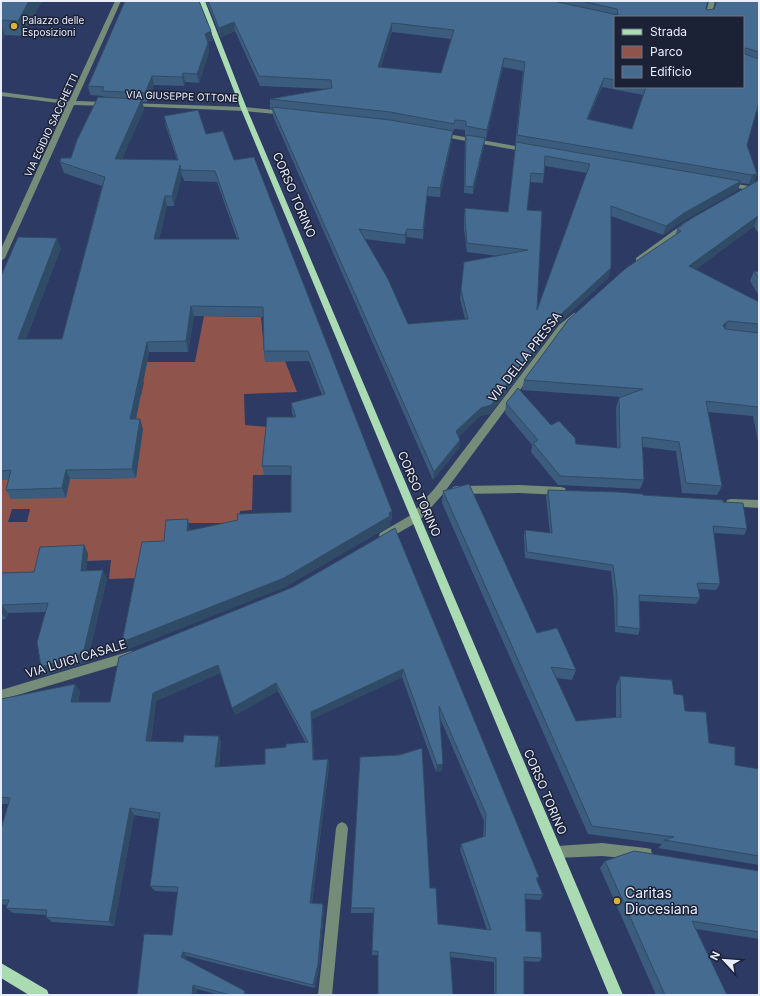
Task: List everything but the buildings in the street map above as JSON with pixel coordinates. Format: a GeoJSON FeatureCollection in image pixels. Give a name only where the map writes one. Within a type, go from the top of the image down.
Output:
{"type":"FeatureCollection","features":[{"type":"Feature","properties":{"kind":"main road","name":"CORSO TORINO"},"geometry":{"type":"LineString","coordinates":[[202,1],[244,108],[616,995]]}},
{"type":"Feature","properties":{"kind":"main road"},"geometry":{"type":"LineString","coordinates":[[1,970],[42,995]]}},
{"type":"Feature","properties":{"kind":"street","name":"VIA EGIDIO SACCHETTI"},"geometry":{"type":"LineString","coordinates":[[1,258],[118,1]]}},
{"type":"Feature","properties":{"kind":"street"},"geometry":{"type":"LineString","coordinates":[[708,16],[712,1]]}},
{"type":"Feature","properties":{"kind":"street","name":"VIA GIUSEPPE OTTONE"},"geometry":{"type":"LineString","coordinates":[[1,94],[72,103],[244,108],[298,115]]}},
{"type":"Feature","properties":{"kind":"street"},"geometry":{"type":"LineString","coordinates":[[434,133],[532,151]]}},
{"type":"Feature","properties":{"kind":"street"},"geometry":{"type":"LineString","coordinates":[[720,183],[749,188]]}},
{"type":"Feature","properties":{"kind":"street"},"geometry":{"type":"LineString","coordinates":[[736,196],[749,188],[759,185]]}},
{"type":"Feature","properties":{"kind":"street"},"geometry":{"type":"LineString","coordinates":[[633,264],[685,225],[698,218]]}},
{"type":"Feature","properties":{"kind":"street","name":"VIA DELLA PRESSA"},"geometry":{"type":"LineString","coordinates":[[415,518],[439,491],[562,327],[580,311]]}},
{"type":"Feature","properties":{"kind":"street"},"geometry":{"type":"LineString","coordinates":[[439,491],[519,489],[571,491]]}},
{"type":"Feature","properties":{"kind":"street"},"geometry":{"type":"LineString","coordinates":[[718,502],[759,504]]}},
{"type":"Feature","properties":{"kind":"street"},"geometry":{"type":"LineString","coordinates":[[376,541],[415,518]]}},
{"type":"Feature","properties":{"kind":"street","name":"VIA LUIGI CASALE"},"geometry":{"type":"LineString","coordinates":[[1,695],[141,652]]}},
{"type":"Feature","properties":{"kind":"street"},"geometry":{"type":"LineString","coordinates":[[325,995],[342,828]]}},
{"type":"Feature","properties":{"kind":"street"},"geometry":{"type":"LineString","coordinates":[[557,852],[598,849],[626,850],[655,855]]}},
{"type":"Feature","properties":{"kind":"green space"},"geometry":{"type":"Polygon","coordinates":[[[204,316],[261,317],[265,361],[285,361],[297,392],[244,394],[245,425],[268,427],[264,475],[253,475],[252,510],[240,511],[239,523],[170,523],[167,551],[140,552],[137,578],[109,579],[111,560],[87,561],[88,554],[39,581],[1,582],[1,480],[136,478],[131,429],[137,396],[141,396],[144,382],[108,362],[195,362],[204,316]],[[12,509],[8,522],[27,522],[30,509],[12,509]]]}},
{"type":"Feature","properties":{"kind":"place","name":"Palazzo delle Esposizioni"},"geometry":{"type":"Point","coordinates":[14,26]}},
{"type":"Feature","properties":{"kind":"place","name":"Caritas Diocesiana"},"geometry":{"type":"Point","coordinates":[617,901]}}]}
